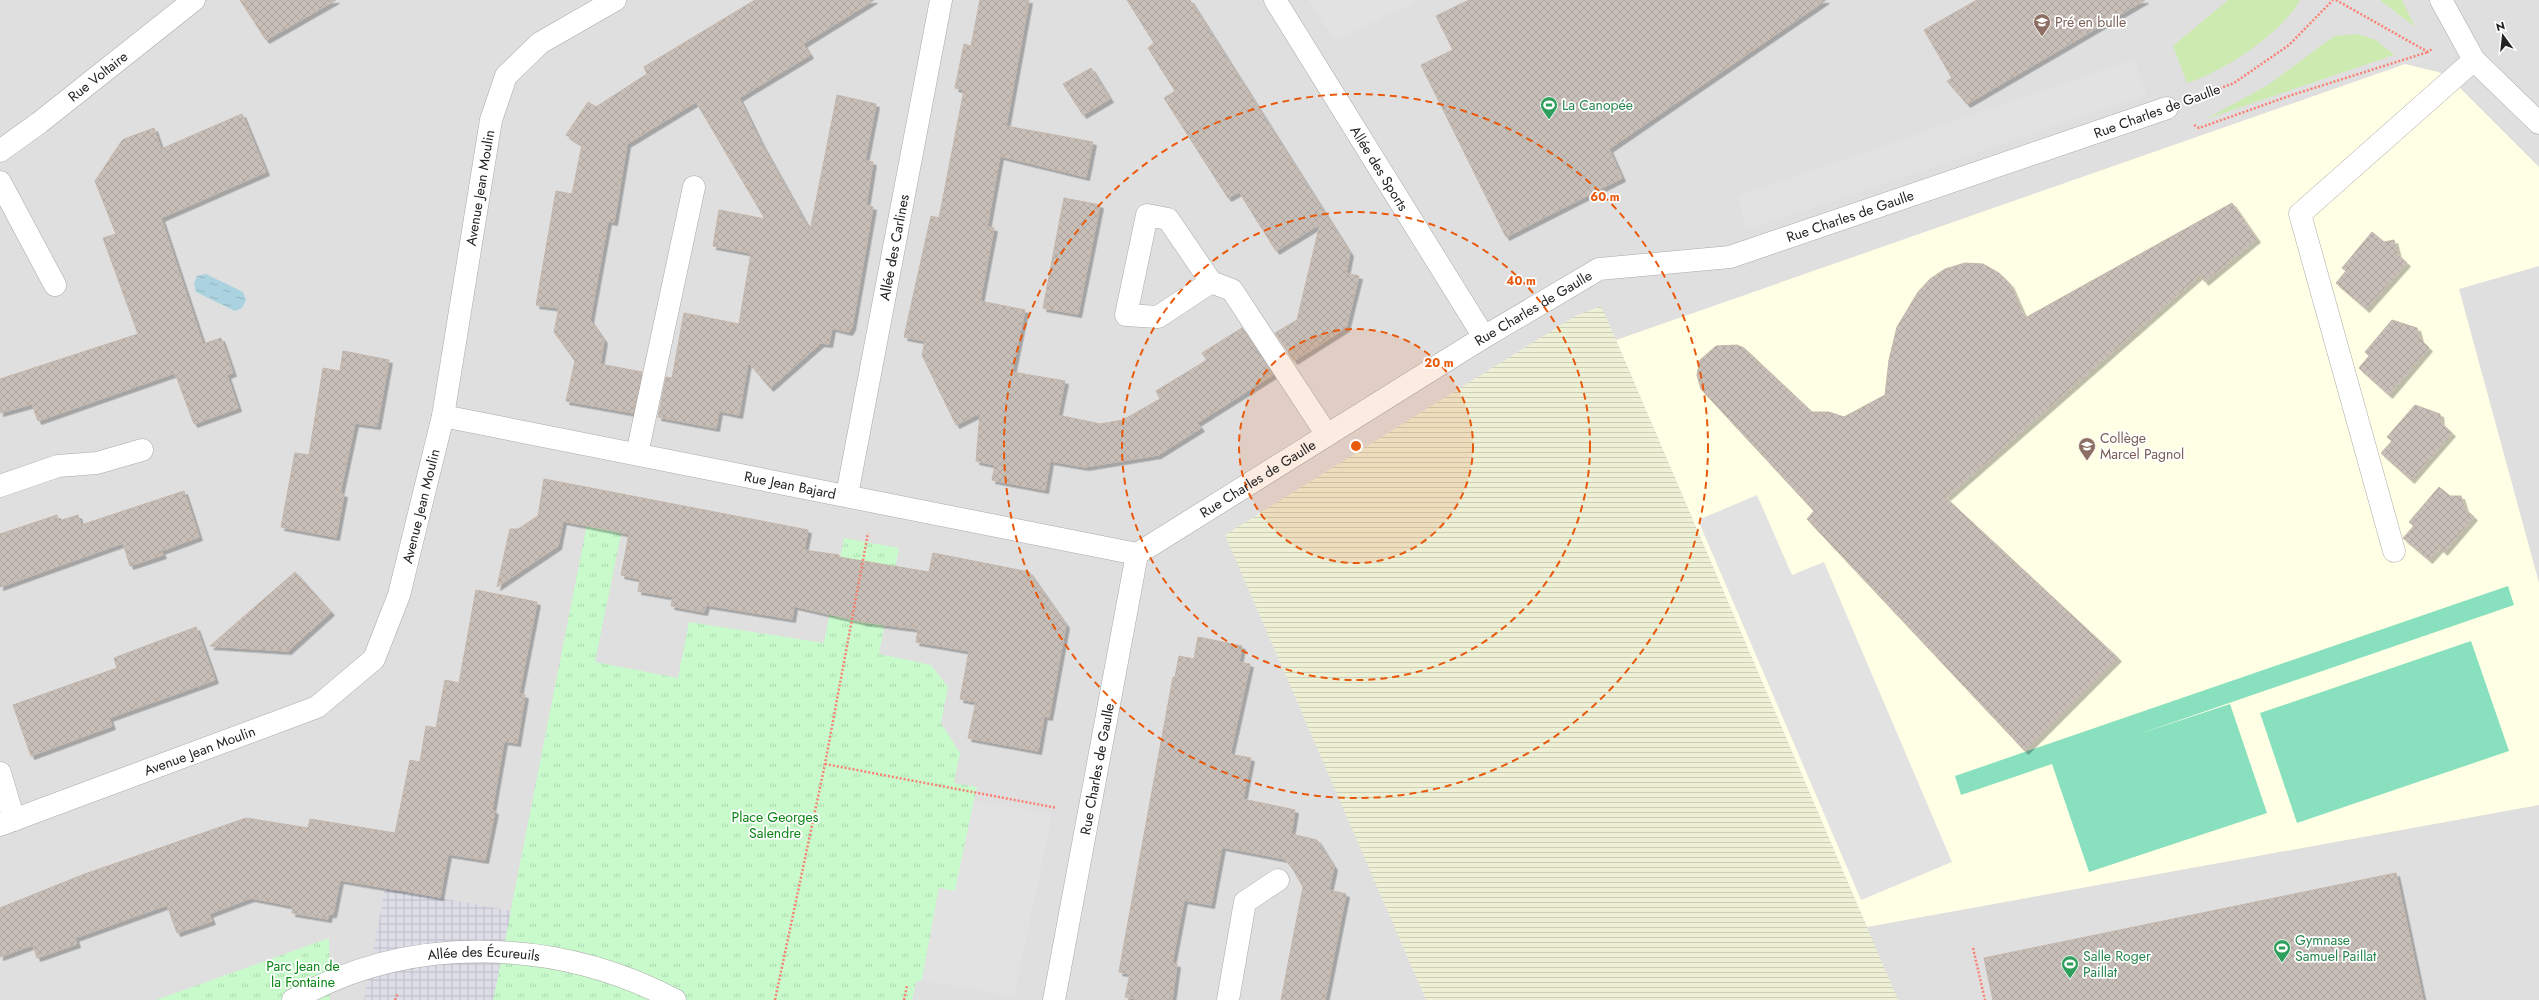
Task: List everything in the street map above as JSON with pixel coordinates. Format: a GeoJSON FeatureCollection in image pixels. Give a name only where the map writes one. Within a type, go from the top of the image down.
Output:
{"type":"FeatureCollection","features":[{"type":"Feature","properties":{"kind":"street","name":"Rue Voltaire"},"geometry":{"type":"LineString","coordinates":[[0,152],[39,123],[194,0]]}},
{"type":"Feature","properties":{"kind":"street","name":"Avenue Jean Moulin"},"geometry":{"type":"LineString","coordinates":[[7,823],[317,707],[374,659],[399,596],[443,416],[491,120],[506,76],[540,43],[615,0]]}},
{"type":"Feature","properties":{"kind":"street","name":"Allée des Carlines"},"geometry":{"type":"LineString","coordinates":[[847,495],[942,0]]}},
{"type":"Feature","properties":{"kind":"street","name":"Allée des Sports"},"geometry":{"type":"LineString","coordinates":[[1275,0],[1484,337]]}},
{"type":"Feature","properties":{"kind":"street"},"geometry":{"type":"LineString","coordinates":[[2440,0],[2474,60],[2539,123]]}},
{"type":"Feature","properties":{"kind":"street"},"geometry":{"type":"LineString","coordinates":[[2394,551],[2300,214],[2474,60]]}},
{"type":"Feature","properties":{"kind":"street","name":"Rue Charles de Gaulle"},"geometry":{"type":"LineString","coordinates":[[1054,1000],[1137,554],[1484,337],[1599,269],[1730,257],[2167,108]]}},
{"type":"Feature","properties":{"kind":"street"},"geometry":{"type":"LineString","coordinates":[[0,182],[55,285]]}},
{"type":"Feature","properties":{"kind":"street"},"geometry":{"type":"LineString","coordinates":[[637,454],[694,187]]}},
{"type":"Feature","properties":{"kind":"street"},"geometry":{"type":"LineString","coordinates":[[1211,282],[1158,317],[1126,314],[1147,215],[1168,219],[1211,282],[1232,290],[1328,435]]}},
{"type":"Feature","properties":{"kind":"street","name":"Rue Jean Bajard"},"geometry":{"type":"LineString","coordinates":[[443,416],[847,495],[1137,554]]}},
{"type":"Feature","properties":{"kind":"street"},"geometry":{"type":"LineString","coordinates":[[0,486],[58,466],[97,463],[142,450]]}},
{"type":"Feature","properties":{"kind":"street"},"geometry":{"type":"LineString","coordinates":[[0,773],[7,823]]}},
{"type":"Feature","properties":{"kind":"street"},"geometry":{"type":"LineString","coordinates":[[1228,1000],[1245,902],[1278,880]]}},
{"type":"Feature","properties":{"kind":"street","name":"Allée des Écureuils"},"geometry":{"type":"LineString","coordinates":[[293,1000],[323,983],[371,967],[443,953],[503,952],[539,955],[574,962],[619,976],[675,1000]]}},
{"type":"Feature","properties":{"kind":"path","name":"Rue Charles de Gaulle"},"geometry":{"type":"LineString","coordinates":[[2167,108],[2234,83],[2289,45],[2333,0]]}},
{"type":"Feature","properties":{"kind":"path"},"geometry":{"type":"LineString","coordinates":[[2336,0],[2428,52]]}},
{"type":"Feature","properties":{"kind":"path"},"geometry":{"type":"LineString","coordinates":[[2167,108],[2199,128],[2292,95],[2428,52],[2458,32]]}},
{"type":"Feature","properties":{"kind":"path"},"geometry":{"type":"LineString","coordinates":[[775,1000],[825,764],[874,501]]}},
{"type":"Feature","properties":{"kind":"path"},"geometry":{"type":"LineString","coordinates":[[825,764],[1089,814]]}},
{"type":"Feature","properties":{"kind":"path"},"geometry":{"type":"LineString","coordinates":[[1973,948],[1985,1000]]}},
{"type":"Feature","properties":{"kind":"path"},"geometry":{"type":"LineString","coordinates":[[904,1000],[907,986]]}},
{"type":"Feature","properties":{"kind":"shaded area"},"geometry":{"type":"Polygon","coordinates":[[[0,0],[2539,0],[2539,1000],[0,1000],[0,0]]]}},
{"type":"Feature","properties":{"kind":"shaded area"},"geometry":{"type":"Polygon","coordinates":[[[1308,0],[1419,0],[1335,41],[1308,0]]]}},
{"type":"Feature","properties":{"kind":"shaded area"},"geometry":{"type":"Polygon","coordinates":[[[2134,59],[2147,95],[1746,230],[1738,196],[2134,59]]]}},
{"type":"Feature","properties":{"kind":"shaded area","name":"Collège Marcel Pagnol"},"geometry":{"type":"Polygon","coordinates":[[[2405,64],[2446,74],[2539,167],[2539,266],[2459,289],[2539,583],[2539,805],[1867,927],[1616,340],[2405,64]]]}},
{"type":"Feature","properties":{"kind":"shaded area"},"geometry":{"type":"Polygon","coordinates":[[[1601,306],[1898,1000],[1426,1000],[1225,535],[1575,316],[1601,306]]]}},
{"type":"Feature","properties":{"kind":"shaded area"},"geometry":{"type":"Polygon","coordinates":[[[1757,495],[1792,575],[1824,562],[1952,862],[1861,900],[1698,520],[1757,495]]]}},
{"type":"Feature","properties":{"kind":"shaded area"},"geometry":{"type":"Polygon","coordinates":[[[974,800],[1052,815],[1014,997],[922,980],[939,888],[955,891],[974,800]]]}},
{"type":"Feature","properties":{"kind":"shaded area"},"geometry":{"type":"Polygon","coordinates":[[[385,888],[511,911],[493,1000],[364,1000],[385,888]]]}},
{"type":"Feature","properties":{"kind":"green space"},"geometry":{"type":"Polygon","coordinates":[[[2228,0],[2300,0],[2280,26],[2250,50],[2218,70],[2187,83],[2173,46],[2228,0]]]}},
{"type":"Feature","properties":{"kind":"green space"},"geometry":{"type":"Polygon","coordinates":[[[2380,0],[2402,0],[2415,27],[2380,0]]]}},
{"type":"Feature","properties":{"kind":"green space"},"geometry":{"type":"Polygon","coordinates":[[[2357,34],[2376,40],[2394,55],[2206,119],[2268,85],[2335,36],[2357,34]]]}},
{"type":"Feature","properties":{"kind":"green space","name":"Place Georges Salendre"},"geometry":{"type":"Polygon","coordinates":[[[594,489],[629,495],[595,662],[678,678],[689,622],[824,643],[844,538],[899,548],[879,654],[931,665],[948,687],[941,723],[960,753],[954,783],[977,787],[955,892],[939,888],[922,980],[916,982],[912,1000],[493,1000],[594,489]]]}},
{"type":"Feature","properties":{"kind":"green space"},"geometry":{"type":"Polygon","coordinates":[[[2508,586],[2514,605],[2136,735],[2230,704],[2267,813],[2089,872],[2052,764],[1961,795],[1955,776],[2508,586]]]}},
{"type":"Feature","properties":{"kind":"green space"},"geometry":{"type":"Polygon","coordinates":[[[2471,641],[2509,751],[2297,823],[2260,713],[2471,641]]]}},
{"type":"Feature","properties":{"kind":"green space","name":"Parc Jean de la Fontaine"},"geometry":{"type":"Polygon","coordinates":[[[329,938],[330,1000],[156,1000],[329,938]]]}},
{"type":"Feature","properties":{"kind":"water"},"geometry":{"type":"Polygon","coordinates":[[[206,274],[243,292],[246,300],[242,308],[235,311],[196,292],[194,284],[197,276],[206,274]]]}},
{"type":"Feature","properties":{"kind":"building"},"geometry":{"type":"Polygon","coordinates":[[[240,0],[336,0],[266,40],[240,0]]]}},
{"type":"Feature","properties":{"kind":"building"},"geometry":{"type":"Polygon","coordinates":[[[755,0],[874,0],[803,44],[810,55],[739,98],[761,143],[810,231],[837,95],[876,104],[865,160],[873,162],[866,205],[873,207],[852,327],[849,332],[832,328],[829,344],[821,343],[770,388],[748,362],[739,415],[719,411],[716,428],[658,417],[666,377],[672,378],[684,313],[739,324],[751,253],[713,246],[719,210],[765,219],[696,102],[627,144],[614,222],[608,221],[590,320],[604,340],[600,364],[642,372],[633,413],[566,401],[575,361],[554,332],[559,308],[536,305],[556,191],[572,194],[582,145],[566,135],[588,102],[596,107],[647,74],[644,67],[755,0]]]}},
{"type":"Feature","properties":{"kind":"building"},"geometry":{"type":"Polygon","coordinates":[[[980,0],[1029,0],[1006,126],[1093,142],[1086,177],[1000,156],[987,227],[994,228],[980,301],[1025,310],[1012,372],[1065,381],[1058,415],[1100,424],[1123,420],[1160,399],[1156,391],[1207,360],[1202,353],[1242,328],[1273,375],[1197,423],[1201,428],[1158,455],[1085,467],[1050,461],[1045,490],[992,480],[995,465],[976,461],[980,413],[956,425],[922,355],[925,341],[904,337],[931,216],[939,218],[964,90],[955,88],[964,44],[971,46],[980,0]]]}},
{"type":"Feature","properties":{"kind":"building"},"geometry":{"type":"Polygon","coordinates":[[[1127,0],[1190,0],[1350,253],[1346,273],[1359,276],[1346,328],[1294,361],[1275,333],[1297,320],[1320,224],[1276,251],[1239,192],[1228,198],[1164,98],[1175,91],[1148,48],[1154,43],[1127,0]]]}},
{"type":"Feature","properties":{"kind":"building","name":"La Canopée"},"geometry":{"type":"Polygon","coordinates":[[[1469,0],[1826,0],[1609,149],[1622,178],[1506,237],[1421,65],[1453,50],[1436,16],[1469,0]]]}},
{"type":"Feature","properties":{"kind":"building"},"geometry":{"type":"Polygon","coordinates":[[[1977,0],[2145,0],[1967,104],[1947,81],[1952,78],[1924,30],[1977,0]]]}},
{"type":"Feature","properties":{"kind":"building"},"geometry":{"type":"Polygon","coordinates":[[[1091,68],[1110,99],[1083,115],[1063,84],[1091,68]]]}},
{"type":"Feature","properties":{"kind":"building"},"geometry":{"type":"Polygon","coordinates":[[[242,114],[266,172],[161,218],[203,344],[221,338],[233,373],[227,375],[238,408],[194,424],[175,373],[38,421],[32,404],[0,413],[0,379],[138,334],[103,238],[116,234],[95,181],[121,142],[124,139],[154,128],[161,149],[242,114]]]}},
{"type":"Feature","properties":{"kind":"building"},"geometry":{"type":"Polygon","coordinates":[[[1064,198],[1100,205],[1078,314],[1043,308],[1064,198]]]}},
{"type":"Feature","properties":{"kind":"building"},"geometry":{"type":"Polygon","coordinates":[[[2232,203],[2257,239],[2205,282],[2200,275],[1946,498],[2118,658],[2025,751],[1807,519],[1814,511],[1701,389],[1697,375],[1700,360],[1716,346],[1737,345],[1744,348],[1812,412],[1829,412],[1844,417],[1885,395],[1889,360],[1897,327],[1918,292],[1930,279],[1945,269],[1965,263],[1983,264],[1999,273],[2010,284],[2025,318],[2232,203]]]}},
{"type":"Feature","properties":{"kind":"building"},"geometry":{"type":"Polygon","coordinates":[[[2372,232],[2384,242],[2394,240],[2398,255],[2407,263],[2366,309],[2336,283],[2346,271],[2342,268],[2372,232]]]}},
{"type":"Feature","properties":{"kind":"building"},"geometry":{"type":"Polygon","coordinates":[[[2392,320],[2417,328],[2420,339],[2429,348],[2389,395],[2359,368],[2369,356],[2365,352],[2392,320]]]}},
{"type":"Feature","properties":{"kind":"building"},"geometry":{"type":"Polygon","coordinates":[[[343,351],[389,360],[377,426],[355,423],[340,493],[344,494],[336,537],[281,527],[295,453],[309,455],[323,368],[340,371],[343,351]]]}},
{"type":"Feature","properties":{"kind":"building"},"geometry":{"type":"Polygon","coordinates":[[[2415,405],[2440,414],[2441,423],[2452,433],[2411,480],[2381,453],[2392,441],[2387,437],[2415,405]]]}},
{"type":"Feature","properties":{"kind":"building"},"geometry":{"type":"Polygon","coordinates":[[[544,479],[808,530],[804,550],[839,555],[839,557],[929,572],[933,553],[1029,572],[1066,625],[1049,717],[1044,716],[1038,751],[968,738],[976,702],[960,699],[969,651],[916,642],[918,629],[863,622],[794,606],[792,619],[706,605],[704,612],[671,606],[673,597],[638,591],[640,579],[621,575],[629,534],[563,521],[558,546],[497,587],[510,529],[518,529],[538,516],[544,479]]]}},
{"type":"Feature","properties":{"kind":"building"},"geometry":{"type":"Polygon","coordinates":[[[2439,487],[2450,496],[2461,496],[2465,509],[2474,517],[2444,552],[2440,548],[2429,560],[2403,538],[2414,526],[2409,522],[2439,487]]]}},
{"type":"Feature","properties":{"kind":"building"},"geometry":{"type":"Polygon","coordinates":[[[184,491],[199,537],[161,551],[163,555],[130,566],[123,543],[0,587],[0,534],[57,515],[59,521],[78,515],[81,525],[184,491]]]}},
{"type":"Feature","properties":{"kind":"building"},"geometry":{"type":"Polygon","coordinates":[[[295,572],[331,612],[288,651],[210,646],[295,572]]]}},
{"type":"Feature","properties":{"kind":"building"},"geometry":{"type":"Polygon","coordinates":[[[476,590],[537,602],[519,694],[525,695],[517,743],[504,741],[492,810],[495,811],[485,860],[448,854],[440,897],[340,880],[333,914],[329,914],[328,919],[292,913],[293,906],[251,898],[209,914],[212,921],[177,933],[167,905],[75,938],[77,944],[37,958],[33,945],[0,957],[0,908],[82,875],[246,818],[308,828],[310,819],[395,833],[410,760],[420,762],[426,726],[436,728],[445,680],[459,683],[476,590]]]}},
{"type":"Feature","properties":{"kind":"building"},"geometry":{"type":"Polygon","coordinates":[[[196,627],[215,680],[109,718],[112,726],[31,756],[13,705],[117,668],[114,658],[196,627]]]}},
{"type":"Feature","properties":{"kind":"building"},"geometry":{"type":"Polygon","coordinates":[[[1198,637],[1242,646],[1239,662],[1250,664],[1230,754],[1251,758],[1243,799],[1295,810],[1291,834],[1317,840],[1334,867],[1329,890],[1346,894],[1325,1000],[1281,1000],[1303,887],[1294,871],[1285,859],[1222,847],[1211,905],[1184,900],[1172,963],[1177,964],[1172,1000],[1142,1000],[1125,997],[1130,974],[1119,972],[1173,677],[1175,677],[1179,656],[1194,659],[1198,637]]]}},
{"type":"Feature","properties":{"kind":"building","name":"Gymnase Samuel Paillat"},"geometry":{"type":"Polygon","coordinates":[[[2396,873],[2423,1000],[1993,1000],[1984,958],[2396,873]]]}},
{"type":"Feature","properties":{"kind":"place","name":"Pré en bulle"},"geometry":{"type":"Point","coordinates":[2042,37]}},
{"type":"Feature","properties":{"kind":"place","name":"La Canopée"},"geometry":{"type":"Point","coordinates":[1549,120]}},
{"type":"Feature","properties":{"kind":"place","name":"Collège Marcel Pagnol"},"geometry":{"type":"Point","coordinates":[2087,461]}},
{"type":"Feature","properties":{"kind":"place","name":"Gymnase Samuel Paillat"},"geometry":{"type":"Point","coordinates":[2282,963]}},
{"type":"Feature","properties":{"kind":"place","name":"Salle Roger Paillat"},"geometry":{"type":"Point","coordinates":[2070,979]}}]}
